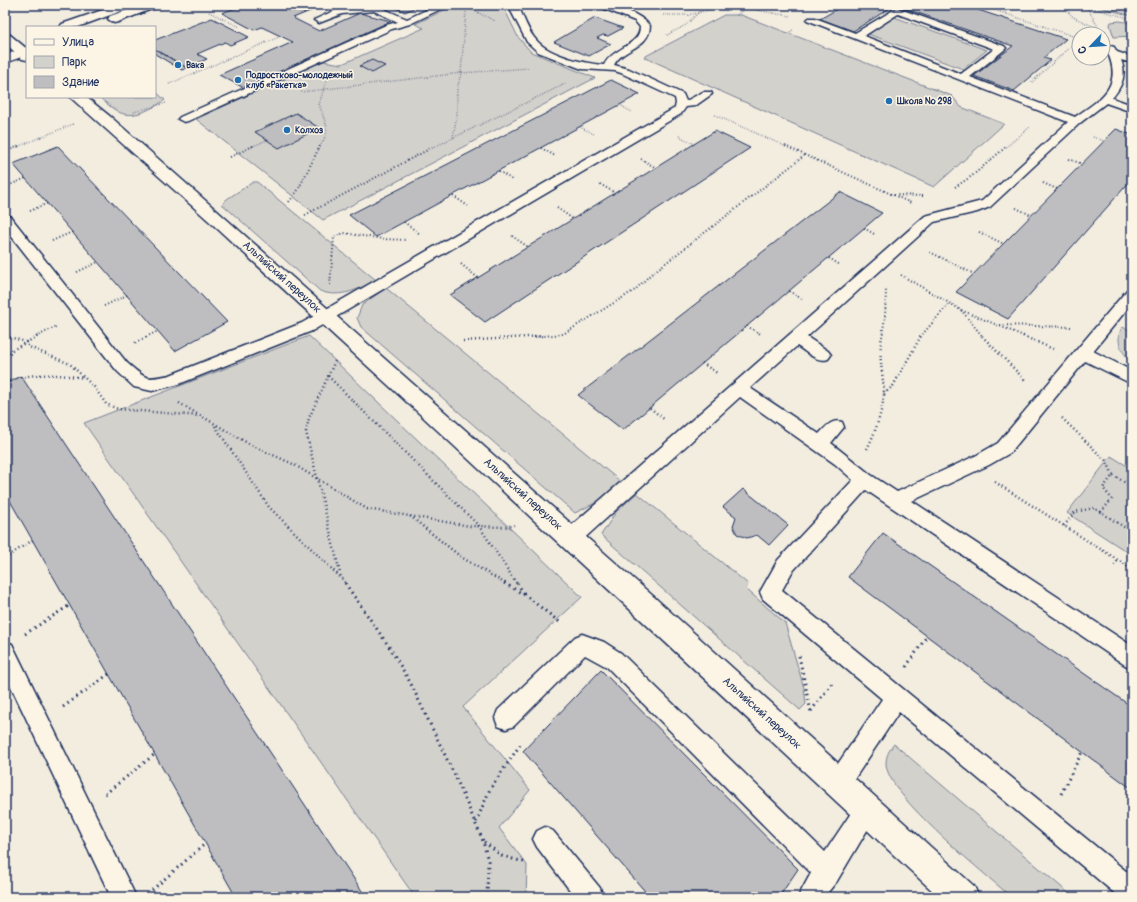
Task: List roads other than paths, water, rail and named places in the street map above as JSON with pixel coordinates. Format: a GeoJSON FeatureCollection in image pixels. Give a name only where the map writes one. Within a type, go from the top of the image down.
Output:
{"type":"FeatureCollection","features":[{"type":"Feature","properties":{"kind":"street"},"geometry":{"type":"LineString","coordinates":[[69,26],[128,5]]}},
{"type":"Feature","properties":{"kind":"street"},"geometry":{"type":"LineString","coordinates":[[95,26],[152,5]]}},
{"type":"Feature","properties":{"kind":"street"},"geometry":{"type":"LineString","coordinates":[[5,59],[18,47]]}},
{"type":"Feature","properties":{"kind":"street","name":"Альпийский переулок"},"geometry":{"type":"LineString","coordinates":[[78,98],[326,316],[839,782],[963,897]]}},
{"type":"Feature","properties":{"kind":"lane"},"geometry":{"type":"LineString","coordinates":[[184,119],[389,27],[407,22],[444,5]]}},
{"type":"Feature","properties":{"kind":"lane"},"geometry":{"type":"LineString","coordinates":[[513,5],[535,46],[577,64],[593,69],[607,68],[625,71],[683,100],[707,94]]}},
{"type":"Feature","properties":{"kind":"lane"},"geometry":{"type":"LineString","coordinates":[[600,5],[632,17],[645,26],[645,34],[612,59],[607,68]]}},
{"type":"Feature","properties":{"kind":"lane"},"geometry":{"type":"LineString","coordinates":[[319,20],[340,11],[375,8],[407,22]]}},
{"type":"Feature","properties":{"kind":"lane"},"geometry":{"type":"LineString","coordinates":[[856,37],[897,11],[1002,48],[962,78]]}},
{"type":"Feature","properties":{"kind":"lane"},"geometry":{"type":"LineString","coordinates":[[812,20],[1076,121]]}},
{"type":"Feature","properties":{"kind":"lane"},"geometry":{"type":"LineString","coordinates":[[571,538],[930,219],[973,209],[986,204],[1076,121],[1091,112],[1118,84],[1120,71],[1113,52],[1132,60]]}},
{"type":"Feature","properties":{"kind":"lane"},"geometry":{"type":"LineString","coordinates":[[5,219],[122,367],[140,383],[152,385],[172,380],[308,327],[677,112],[683,100],[685,88]]}},
{"type":"Feature","properties":{"kind":"lane"},"geometry":{"type":"LineString","coordinates":[[981,98],[992,89]]}},
{"type":"Feature","properties":{"kind":"lane"},"geometry":{"type":"LineString","coordinates":[[1104,99],[1132,109]]}},
{"type":"Feature","properties":{"kind":"lane"},"geometry":{"type":"LineString","coordinates":[[897,500],[1004,448],[1080,356],[1112,320],[1132,293]]}},
{"type":"Feature","properties":{"kind":"lane"},"geometry":{"type":"LineString","coordinates":[[796,338],[823,355]]}},
{"type":"Feature","properties":{"kind":"lane"},"geometry":{"type":"LineString","coordinates":[[1080,356],[1132,378]]}},
{"type":"Feature","properties":{"kind":"lane"},"geometry":{"type":"LineString","coordinates":[[740,388],[820,444],[858,474],[1132,658]]}},
{"type":"Feature","properties":{"kind":"lane"},"geometry":{"type":"LineString","coordinates":[[820,444],[836,427]]}},
{"type":"Feature","properties":{"kind":"lane"},"geometry":{"type":"LineString","coordinates":[[858,474],[785,566],[770,592],[1132,892]]}},
{"type":"Feature","properties":{"kind":"lane"},"geometry":{"type":"LineString","coordinates":[[513,712],[582,644],[597,649],[614,660],[828,872]]}},
{"type":"Feature","properties":{"kind":"lane"},"geometry":{"type":"LineString","coordinates":[[5,651],[124,897]]}},
{"type":"Feature","properties":{"kind":"lane"},"geometry":{"type":"LineString","coordinates":[[839,782],[893,693]]}},
{"type":"Feature","properties":{"kind":"lane"},"geometry":{"type":"LineString","coordinates":[[810,897],[828,872],[867,808]]}},
{"type":"Feature","properties":{"kind":"lane"},"geometry":{"type":"LineString","coordinates":[[545,839],[591,897]]}},
{"type":"Feature","properties":{"kind":"place","name":"Вака"},"geometry":{"type":"Point","coordinates":[178,65]}},
{"type":"Feature","properties":{"kind":"place","name":"Подростково-молодежный клуб «Ракетка»"},"geometry":{"type":"Point","coordinates":[238,80]}},
{"type":"Feature","properties":{"kind":"place","name":"Школа № 298"},"geometry":{"type":"Point","coordinates":[889,101]}},
{"type":"Feature","properties":{"kind":"place","name":"Колхоз"},"geometry":{"type":"Point","coordinates":[287,130]}}]}
